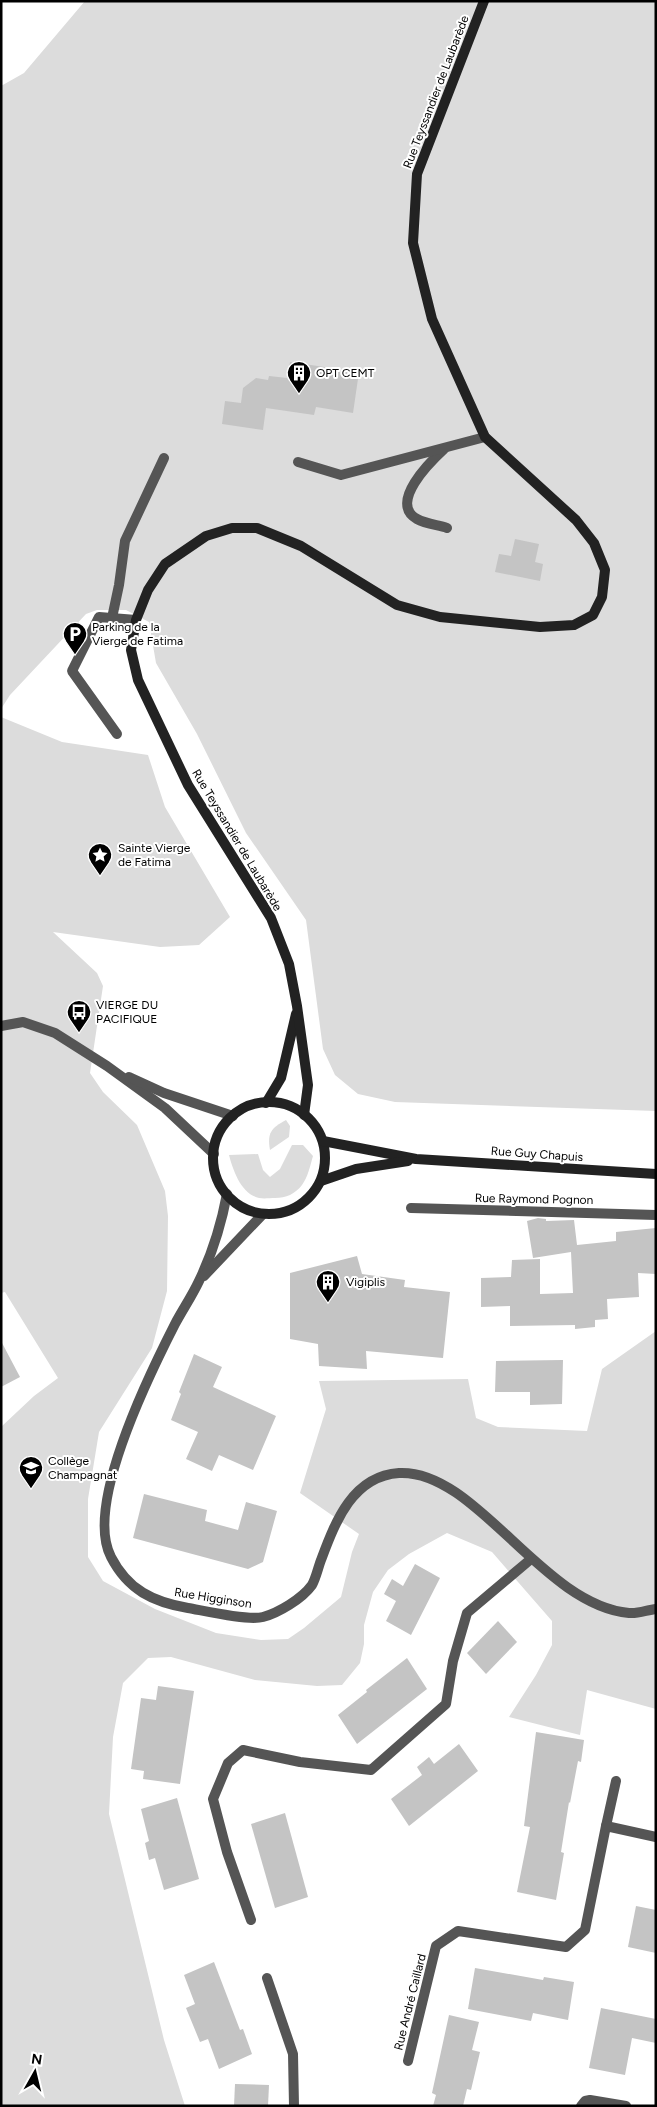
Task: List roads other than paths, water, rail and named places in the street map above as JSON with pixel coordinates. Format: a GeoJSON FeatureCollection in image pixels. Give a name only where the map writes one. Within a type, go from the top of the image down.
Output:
{"type":"FeatureCollection","features":[{"type":"Feature","properties":{"kind":"main road","name":"Rue Teyssandier de Laubarède"},"geometry":{"type":"LineString","coordinates":[[304,1115],[308,1085],[298,1006],[289,964],[271,918],[188,785],[138,680],[132,650],[136,620],[148,590],[166,564],[206,536],[232,528],[257,528],[301,546],[397,605],[440,617],[540,627],[574,625],[592,615],[602,597],[605,570],[594,543],[576,520],[485,437],[432,319],[413,243],[417,174],[484,1]]}},
{"type":"Feature","properties":{"kind":"main road","name":"Rue Teyssandier de Laubarède"},"geometry":{"type":"LineString","coordinates":[[266,1103],[282,1078],[298,1006]]}},
{"type":"Feature","properties":{"kind":"main road"},"geometry":{"type":"LineString","coordinates":[[266,1103],[280,1104],[293,1108],[304,1115],[316,1126],[323,1141],[325,1161],[320,1181],[311,1196],[297,1207],[280,1213],[263,1214],[237,1204],[219,1182],[214,1168],[217,1139],[224,1126],[233,1116],[249,1106],[266,1103]]}},
{"type":"Feature","properties":{"kind":"main road","name":"Rue Guy Chapuis"},"geometry":{"type":"LineString","coordinates":[[323,1141],[416,1159],[656,1174]]}},
{"type":"Feature","properties":{"kind":"main road","name":"Rue Guy Chapuis"},"geometry":{"type":"LineString","coordinates":[[320,1181],[356,1169],[416,1159]]}},
{"type":"Feature","properties":{"kind":"street"},"geometry":{"type":"LineString","coordinates":[[298,462],[341,475],[485,437]]}},
{"type":"Feature","properties":{"kind":"street"},"geometry":{"type":"LineString","coordinates":[[444,448],[424,469],[408,494],[408,508],[416,518],[447,528]]}},
{"type":"Feature","properties":{"kind":"street"},"geometry":{"type":"LineString","coordinates":[[112,618],[125,541],[164,458]]}},
{"type":"Feature","properties":{"kind":"street"},"geometry":{"type":"LineString","coordinates":[[117,734],[72,671],[99,617],[136,620]]}},
{"type":"Feature","properties":{"kind":"street"},"geometry":{"type":"LineString","coordinates":[[1,1026],[23,1022],[55,1033],[165,1108],[214,1154]]}},
{"type":"Feature","properties":{"kind":"street"},"geometry":{"type":"LineString","coordinates":[[106,1066],[164,1093],[233,1116]]}},
{"type":"Feature","properties":{"kind":"street","name":"Rue Higginson"},"geometry":{"type":"LineString","coordinates":[[227,1194],[220,1230],[198,1283],[157,1361],[117,1457],[104,1517],[105,1546],[119,1573],[142,1594],[171,1605],[220,1614],[260,1618],[290,1605],[312,1585],[336,1520],[356,1492],[375,1480],[398,1473],[424,1476],[462,1496],[531,1559],[577,1593],[609,1610],[632,1613],[656,1609]]}},
{"type":"Feature","properties":{"kind":"street","name":"Rue Raymond Pognon"},"geometry":{"type":"LineString","coordinates":[[411,1208],[656,1215]]}},
{"type":"Feature","properties":{"kind":"street","name":"Rue Higginson"},"geometry":{"type":"LineString","coordinates":[[198,1283],[263,1214]]}},
{"type":"Feature","properties":{"kind":"street"},"geometry":{"type":"LineString","coordinates":[[251,1920],[226,1852],[213,1799],[228,1763],[243,1750],[300,1762],[371,1770],[446,1704],[453,1661],[467,1613],[531,1559]]}},
{"type":"Feature","properties":{"kind":"street","name":"Rue André Caillard"},"geometry":{"type":"LineString","coordinates":[[408,2060],[436,1946],[458,1931],[566,1947],[585,1930],[616,1782]]}},
{"type":"Feature","properties":{"kind":"street"},"geometry":{"type":"LineString","coordinates":[[606,1826],[656,1837]]}},
{"type":"Feature","properties":{"kind":"street"},"geometry":{"type":"LineString","coordinates":[[267,1978],[293,2054],[294,2106]]}},
{"type":"Feature","properties":{"kind":"street"},"geometry":{"type":"LineString","coordinates":[[581,2106],[585,2101],[590,2100],[626,2106]]}},
{"type":"Feature","properties":{"kind":"place","name":"OPT CEMT"},"geometry":{"type":"Point","coordinates":[299,394]}},
{"type":"Feature","properties":{"kind":"place","name":"Parking de la Vierge de Fatima"},"geometry":{"type":"Point","coordinates":[75,655]}},
{"type":"Feature","properties":{"kind":"place","name":"Sainte Vierge de Fatima"},"geometry":{"type":"Point","coordinates":[100,876]}},
{"type":"Feature","properties":{"kind":"place","name":"VIERGE DU PACIFIQUE"},"geometry":{"type":"Point","coordinates":[79,1033]}},
{"type":"Feature","properties":{"kind":"place","name":"Vigiplis"},"geometry":{"type":"Point","coordinates":[328,1303]}},
{"type":"Feature","properties":{"kind":"place","name":"Collège Champagnat"},"geometry":{"type":"Point","coordinates":[31,1489]}}]}
